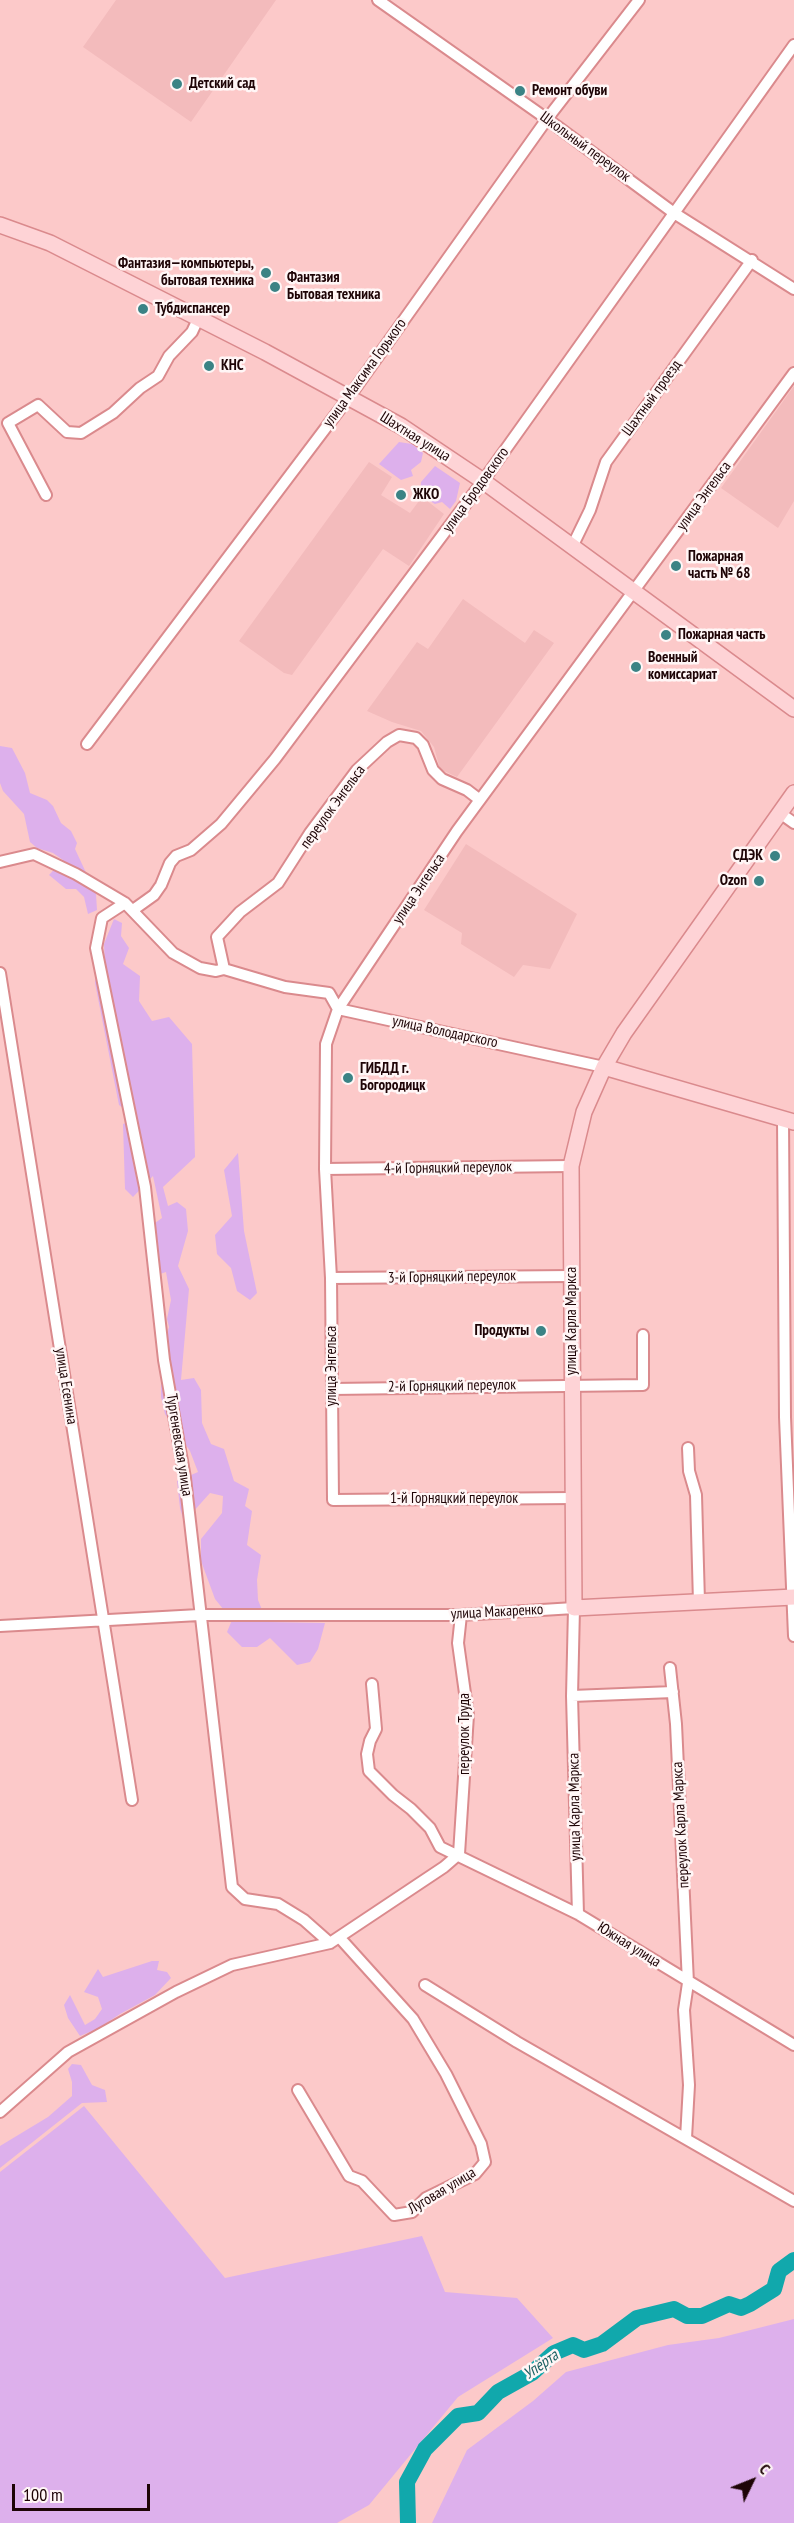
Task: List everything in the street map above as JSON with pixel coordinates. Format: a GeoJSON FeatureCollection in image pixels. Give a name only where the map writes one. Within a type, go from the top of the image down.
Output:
{"type":"FeatureCollection","features":[{"type":"Feature","properties":{"kind":"main road","name":"Шахтная улица"},"geometry":{"type":"LineString","coordinates":[[0,225],[50,243],[349,397],[438,450],[794,709]]}},
{"type":"Feature","properties":{"kind":"main road","name":"улица Карла Маркса"},"geometry":{"type":"LineString","coordinates":[[574,1608],[572,1166],[584,1112],[604,1067],[624,1033],[794,793]]}},
{"type":"Feature","properties":{"kind":"main road","name":"улица Володарского"},"geometry":{"type":"LineString","coordinates":[[604,1067],[789,1120]]}},
{"type":"Feature","properties":{"kind":"main road","name":"улица Макаренко"},"geometry":{"type":"LineString","coordinates":[[574,1608],[793,1597]]}},
{"type":"Feature","properties":{"kind":"street","name":"Школьный переулок"},"geometry":{"type":"LineString","coordinates":[[378,0],[547,118],[674,213],[752,260],[794,289]]}},
{"type":"Feature","properties":{"kind":"street","name":"улица Максима Горького"},"geometry":{"type":"LineString","coordinates":[[87,744],[349,397],[547,118],[639,0]]}},
{"type":"Feature","properties":{"kind":"street","name":"улица Бродовского"},"geometry":{"type":"LineString","coordinates":[[129,906],[154,895],[176,856],[191,849],[221,824],[275,759],[483,482],[794,45]]}},
{"type":"Feature","properties":{"kind":"street","name":"Шахтный проезд"},"geometry":{"type":"LineString","coordinates":[[572,547],[590,510],[606,462],[752,260]]}},
{"type":"Feature","properties":{"kind":"street"},"geometry":{"type":"LineString","coordinates":[[46,495],[4,421],[38,405],[67,432],[81,433],[113,413],[140,388],[158,376],[169,356],[192,332],[198,320]]}},
{"type":"Feature","properties":{"kind":"street","name":"улица Энгельса"},"geometry":{"type":"LineString","coordinates":[[333,1500],[331,1278],[325,1169],[326,1044],[338,1009],[480,800],[567,686],[633,592],[794,374]]}},
{"type":"Feature","properties":{"kind":"street","name":"переулок Энгельса"},"geometry":{"type":"LineString","coordinates":[[224,969],[217,937],[240,912],[278,884],[310,833],[357,770],[387,742],[399,735],[416,738],[423,745],[433,770],[442,779],[467,790],[480,800]]}},
{"type":"Feature","properties":{"kind":"street"},"geometry":{"type":"LineString","coordinates":[[780,813],[794,823]]}},
{"type":"Feature","properties":{"kind":"street","name":"улица Володарского"},"geometry":{"type":"LineString","coordinates":[[0,862],[34,854],[76,874],[129,906],[173,953],[200,968],[216,971],[224,969],[285,987],[329,993],[338,1009],[604,1067]]}},
{"type":"Feature","properties":{"kind":"street","name":"Тургеневская улица"},"geometry":{"type":"LineString","coordinates":[[129,906],[102,918],[96,948],[145,1186],[164,1360],[186,1488],[232,1887],[245,1899],[278,1904],[334,1940]]}},
{"type":"Feature","properties":{"kind":"street","name":"улица Есенина"},"geometry":{"type":"LineString","coordinates":[[0,973],[132,1800]]}},
{"type":"Feature","properties":{"kind":"street"},"geometry":{"type":"LineString","coordinates":[[789,1120],[789,1417],[794,1636]]}},
{"type":"Feature","properties":{"kind":"street","name":"4-й Горняцкий переулок"},"geometry":{"type":"LineString","coordinates":[[325,1169],[572,1166]]}},
{"type":"Feature","properties":{"kind":"street","name":"3-й Горняцкий переулок"},"geometry":{"type":"LineString","coordinates":[[331,1278],[572,1276]]}},
{"type":"Feature","properties":{"kind":"street","name":"2-й Горняцкий переулок"},"geometry":{"type":"LineString","coordinates":[[332,1389],[573,1384],[597,1387],[643,1385],[643,1335]]}},
{"type":"Feature","properties":{"kind":"street"},"geometry":{"type":"LineString","coordinates":[[688,1448],[689,1470],[696,1495],[699,1602]]}},
{"type":"Feature","properties":{"kind":"street","name":"1-й Горняцкий переулок"},"geometry":{"type":"LineString","coordinates":[[333,1500],[574,1498]]}},
{"type":"Feature","properties":{"kind":"street","name":"улица Макаренко"},"geometry":{"type":"LineString","coordinates":[[0,1626],[200,1615],[461,1615],[574,1608]]}},
{"type":"Feature","properties":{"kind":"street","name":"улица Карла Маркса"},"geometry":{"type":"LineString","coordinates":[[574,1608],[572,1696],[578,1914]]}},
{"type":"Feature","properties":{"kind":"street","name":"переулок Труда"},"geometry":{"type":"LineString","coordinates":[[459,1854],[468,1715],[458,1643],[461,1615]]}},
{"type":"Feature","properties":{"kind":"street","name":"переулок Карла Маркса"},"geometry":{"type":"LineString","coordinates":[[670,1668],[688,1983],[684,2010],[689,2085],[686,2138]]}},
{"type":"Feature","properties":{"kind":"street","name":"Южная улица"},"geometry":{"type":"LineString","coordinates":[[372,1684],[376,1729],[367,1755],[369,1771],[430,1828],[440,1847],[459,1854],[578,1914],[688,1983],[794,2044]]}},
{"type":"Feature","properties":{"kind":"street"},"geometry":{"type":"LineString","coordinates":[[572,1696],[673,1692]]}},
{"type":"Feature","properties":{"kind":"street"},"geometry":{"type":"LineString","coordinates":[[0,2112],[68,2052],[176,1992],[232,1965],[334,1940],[444,1868],[459,1854]]}},
{"type":"Feature","properties":{"kind":"street","name":"Луговая улица"},"geometry":{"type":"LineString","coordinates":[[298,2090],[349,2176],[362,2181],[394,2215],[412,2212],[426,2198],[475,2174],[485,2162],[481,2144],[446,2074],[413,2019],[334,1940]]}},
{"type":"Feature","properties":{"kind":"street"},"geometry":{"type":"LineString","coordinates":[[425,1985],[517,2042],[794,2200]]}},
{"type":"Feature","properties":{"kind":"shaded area","name":"Детский сад"},"geometry":{"type":"Polygon","coordinates":[[[116,0],[276,0],[191,122],[83,47],[116,0]]]}},
{"type":"Feature","properties":{"kind":"shaded area"},"geometry":{"type":"Polygon","coordinates":[[[794,386],[794,501],[778,528],[721,488],[794,386]]]}},
{"type":"Feature","properties":{"kind":"shaded area"},"geometry":{"type":"Polygon","coordinates":[[[399,442],[412,444],[423,453],[421,462],[411,470],[413,476],[401,480],[379,464],[399,442]]]}},
{"type":"Feature","properties":{"kind":"shaded area","name":"ЖКО"},"geometry":{"type":"Polygon","coordinates":[[[369,462],[392,477],[381,495],[410,513],[422,497],[444,514],[409,566],[383,549],[292,675],[284,673],[239,641],[369,462]]]}},
{"type":"Feature","properties":{"kind":"shaded area"},"geometry":{"type":"Polygon","coordinates":[[[435,466],[460,483],[456,501],[450,509],[442,502],[435,504],[420,495],[421,482],[435,466]]]}},
{"type":"Feature","properties":{"kind":"shaded area"},"geometry":{"type":"Polygon","coordinates":[[[463,599],[525,643],[534,630],[554,643],[457,777],[440,769],[434,747],[421,731],[367,711],[417,642],[428,649],[463,599]]]}},
{"type":"Feature","properties":{"kind":"shaded area"},"geometry":{"type":"Polygon","coordinates":[[[0,746],[12,748],[25,773],[30,793],[47,800],[53,806],[61,823],[71,831],[77,843],[75,849],[96,894],[97,910],[88,914],[84,897],[76,889],[66,889],[49,875],[63,860],[53,853],[37,848],[30,842],[24,814],[3,791],[0,783],[0,746]]]}},
{"type":"Feature","properties":{"kind":"shaded area"},"geometry":{"type":"Polygon","coordinates":[[[466,844],[577,914],[550,969],[523,965],[514,977],[461,944],[462,933],[424,910],[466,844]]]}},
{"type":"Feature","properties":{"kind":"shaded area"},"geometry":{"type":"Polygon","coordinates":[[[114,919],[122,923],[121,936],[129,948],[123,964],[140,976],[139,1001],[152,1021],[169,1017],[192,1044],[195,1157],[163,1187],[168,1206],[177,1202],[186,1209],[188,1231],[178,1266],[189,1289],[181,1380],[194,1378],[201,1390],[202,1423],[211,1444],[224,1449],[234,1481],[249,1489],[245,1506],[252,1511],[247,1545],[261,1555],[257,1580],[258,1600],[267,1622],[325,1623],[318,1649],[310,1662],[297,1665],[270,1638],[257,1647],[242,1647],[227,1632],[232,1620],[215,1599],[201,1561],[201,1539],[222,1513],[223,1496],[210,1493],[184,1522],[180,1508],[177,1481],[198,1472],[190,1451],[165,1414],[161,1397],[161,1357],[169,1327],[167,1319],[171,1300],[166,1272],[148,1278],[145,1230],[162,1218],[153,1176],[133,1197],[125,1189],[123,1124],[137,1119],[119,1105],[95,983],[96,969],[105,968],[104,944],[114,919]]]}},
{"type":"Feature","properties":{"kind":"shaded area"},"geometry":{"type":"Polygon","coordinates":[[[238,1153],[244,1231],[257,1293],[250,1300],[237,1291],[231,1268],[217,1254],[215,1235],[232,1216],[224,1170],[238,1153]]]}},
{"type":"Feature","properties":{"kind":"shaded area"},"geometry":{"type":"Polygon","coordinates":[[[152,1961],[159,1961],[157,1970],[167,1972],[171,1978],[155,1995],[99,2028],[80,2036],[68,2018],[64,2005],[70,1995],[85,2025],[95,2019],[102,2009],[98,1997],[84,1992],[98,1969],[103,1977],[152,1961]]]}},
{"type":"Feature","properties":{"kind":"shaded area"},"geometry":{"type":"Polygon","coordinates":[[[72,2064],[81,2065],[92,2085],[105,2090],[107,2102],[82,2103],[0,2168],[0,2146],[48,2117],[72,2096],[72,2082],[68,2069],[72,2064]]]}},
{"type":"Feature","properties":{"kind":"shaded area"},"geometry":{"type":"Polygon","coordinates":[[[84,2106],[225,2278],[422,2236],[445,2292],[517,2298],[553,2338],[458,2397],[369,2505],[337,2523],[0,2523],[0,2172],[84,2106]]]}},
{"type":"Feature","properties":{"kind":"shaded area"},"geometry":{"type":"Polygon","coordinates":[[[794,2319],[794,2523],[432,2523],[467,2450],[533,2401],[566,2372],[668,2345],[719,2338],[794,2319]]]}},
{"type":"Feature","properties":{"kind":"waterway","name":"Упёрта"},"geometry":{"type":"LineString","coordinates":[[408,2523],[407,2482],[425,2449],[458,2416],[478,2413],[498,2392],[532,2373],[554,2353],[573,2345],[584,2350],[602,2344],[637,2318],[674,2309],[687,2316],[702,2316],[729,2304],[741,2308],[750,2304],[774,2289],[779,2271],[794,2260]]}},
{"type":"Feature","properties":{"kind":"place","name":"Детский сад"},"geometry":{"type":"Point","coordinates":[177,84]}},
{"type":"Feature","properties":{"kind":"place","name":"Ремонт обуви"},"geometry":{"type":"Point","coordinates":[520,91]}},
{"type":"Feature","properties":{"kind":"place","name":"Фантазия—компьютеры, бытовая техника"},"geometry":{"type":"Point","coordinates":[266,273]}},
{"type":"Feature","properties":{"kind":"place","name":"Фантазия Бытовая техника"},"geometry":{"type":"Point","coordinates":[275,287]}},
{"type":"Feature","properties":{"kind":"place","name":"Тубдиспансер"},"geometry":{"type":"Point","coordinates":[143,309]}},
{"type":"Feature","properties":{"kind":"place","name":"КНС"},"geometry":{"type":"Point","coordinates":[209,366]}},
{"type":"Feature","properties":{"kind":"place","name":"ЖКО"},"geometry":{"type":"Point","coordinates":[401,495]}},
{"type":"Feature","properties":{"kind":"place","name":"Пожарная часть № 68"},"geometry":{"type":"Point","coordinates":[676,566]}},
{"type":"Feature","properties":{"kind":"place","name":"Пожарная часть"},"geometry":{"type":"Point","coordinates":[666,635]}},
{"type":"Feature","properties":{"kind":"place","name":"Военный комиссариат"},"geometry":{"type":"Point","coordinates":[636,667]}},
{"type":"Feature","properties":{"kind":"place","name":"СДЭК"},"geometry":{"type":"Point","coordinates":[775,856]}},
{"type":"Feature","properties":{"kind":"place","name":"Ozon"},"geometry":{"type":"Point","coordinates":[759,881]}},
{"type":"Feature","properties":{"kind":"place","name":"ГИБДД г. Богородицк"},"geometry":{"type":"Point","coordinates":[348,1078]}},
{"type":"Feature","properties":{"kind":"place","name":"Продукты"},"geometry":{"type":"Point","coordinates":[541,1331]}}]}
